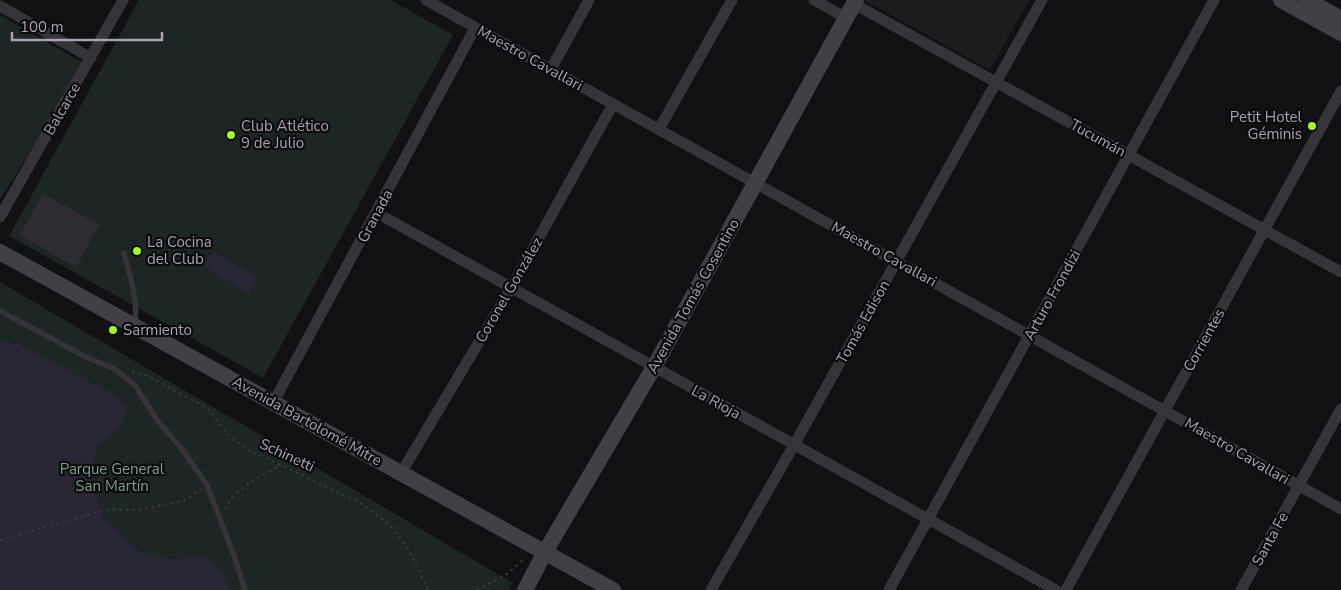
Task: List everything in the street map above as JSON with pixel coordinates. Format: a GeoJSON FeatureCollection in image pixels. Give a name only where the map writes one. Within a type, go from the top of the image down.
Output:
{"type":"FeatureCollection","features":[{"type":"Feature","properties":{"kind":"main road"},"geometry":{"type":"LineString","coordinates":[[1282,0],[1341,33]]}},
{"type":"Feature","properties":{"kind":"main road"},"geometry":{"type":"LineString","coordinates":[[1307,0],[1341,19]]}},
{"type":"Feature","properties":{"kind":"main road","name":"Avenida Tomás Cosentino"},"geometry":{"type":"LineString","coordinates":[[526,590],[545,552],[654,367],[852,7]]}},
{"type":"Feature","properties":{"kind":"main road","name":"Avenida Bartolomé Mitre"},"geometry":{"type":"LineString","coordinates":[[0,252],[613,590]]}},
{"type":"Feature","properties":{"kind":"street","name":"Balcarce"},"geometry":{"type":"LineString","coordinates":[[0,217],[123,0]]}},
{"type":"Feature","properties":{"kind":"street"},"geometry":{"type":"LineString","coordinates":[[551,69],[589,0]]}},
{"type":"Feature","properties":{"kind":"street"},"geometry":{"type":"LineString","coordinates":[[659,130],[732,0]]}},
{"type":"Feature","properties":{"kind":"street","name":"Tucumán"},"geometry":{"type":"LineString","coordinates":[[814,0],[852,7],[996,82],[1341,272]]}},
{"type":"Feature","properties":{"kind":"street","name":"Tomás Edison"},"geometry":{"type":"LineString","coordinates":[[711,590],[1042,0]]}},
{"type":"Feature","properties":{"kind":"street","name":"Arturo Frondizi"},"geometry":{"type":"LineString","coordinates":[[889,590],[1214,0]]}},
{"type":"Feature","properties":{"kind":"street","name":"Maestro Cavallari"},"geometry":{"type":"LineString","coordinates":[[430,1],[475,28],[1341,509]]}},
{"type":"Feature","properties":{"kind":"street"},"geometry":{"type":"LineString","coordinates":[[0,6],[90,58]]}},
{"type":"Feature","properties":{"kind":"street","name":"Granada"},"geometry":{"type":"LineString","coordinates":[[274,403],[475,28]]}},
{"type":"Feature","properties":{"kind":"street","name":"Corrientes"},"geometry":{"type":"LineString","coordinates":[[1066,590],[1341,91]]}},
{"type":"Feature","properties":{"kind":"street","name":"Coronel González"},"geometry":{"type":"LineString","coordinates":[[401,473],[511,288],[613,104]]}},
{"type":"Feature","properties":{"kind":"street","name":"La Rioja"},"geometry":{"type":"LineString","coordinates":[[377,213],[1056,590]]}},
{"type":"Feature","properties":{"kind":"street","name":"Santa Fe"},"geometry":{"type":"LineString","coordinates":[[1242,590],[1341,409]]}},
{"type":"Feature","properties":{"kind":"lane"},"geometry":{"type":"LineString","coordinates":[[124,253],[134,295],[136,312],[134,325]]}},
{"type":"Feature","properties":{"kind":"lane"},"geometry":{"type":"LineString","coordinates":[[0,311],[90,359],[113,368],[135,385],[157,420],[182,449],[207,485],[245,590]]}},
{"type":"Feature","properties":{"kind":"path","name":"Schinetti"},"geometry":{"type":"LineString","coordinates":[[113,368],[146,375],[170,386],[207,408],[228,434],[247,449],[360,503],[388,523],[409,550],[428,590]]}},
{"type":"Feature","properties":{"kind":"path"},"geometry":{"type":"LineString","coordinates":[[220,520],[229,502],[238,492],[281,465]]}},
{"type":"Feature","properties":{"kind":"path"},"geometry":{"type":"LineString","coordinates":[[0,540],[109,509],[137,510],[183,501],[207,485]]}},
{"type":"Feature","properties":{"kind":"path"},"geometry":{"type":"LineString","coordinates":[[477,590],[506,576],[522,561],[536,570]]}},
{"type":"Feature","properties":{"kind":"shaded area"},"geometry":{"type":"Polygon","coordinates":[[[864,0],[1029,0],[990,70],[864,0]]]}},
{"type":"Feature","properties":{"kind":"shaded area"},"geometry":{"type":"Polygon","coordinates":[[[213,251],[258,279],[249,294],[204,266],[213,251]]]}},
{"type":"Feature","properties":{"kind":"shaded area"},"geometry":{"type":"Polygon","coordinates":[[[0,341],[19,344],[112,394],[127,408],[122,426],[96,447],[91,481],[103,518],[137,550],[169,559],[207,558],[227,581],[229,590],[0,590],[0,341]]]}},
{"type":"Feature","properties":{"kind":"green space","name":"Club Atlético 9 de Julio"},"geometry":{"type":"Polygon","coordinates":[[[139,0],[391,0],[453,35],[263,378],[9,236],[139,0]]]}},
{"type":"Feature","properties":{"kind":"green space"},"geometry":{"type":"Polygon","coordinates":[[[0,15],[87,65],[0,199],[0,15]]]}},
{"type":"Feature","properties":{"kind":"green space","name":"Parque General San Martín"},"geometry":{"type":"Polygon","coordinates":[[[0,282],[513,583],[509,590],[0,590],[0,282]]]}},
{"type":"Feature","properties":{"kind":"building"},"geometry":{"type":"Polygon","coordinates":[[[43,194],[99,225],[76,267],[20,235],[43,194]]]}},
{"type":"Feature","properties":{"kind":"place","name":"Petit Hotel Géminis"},"geometry":{"type":"Point","coordinates":[1312,126]}},
{"type":"Feature","properties":{"kind":"place","name":"Club Atlético 9 de Julio"},"geometry":{"type":"Point","coordinates":[231,135]}},
{"type":"Feature","properties":{"kind":"place","name":"La Cocina del Club"},"geometry":{"type":"Point","coordinates":[137,251]}},
{"type":"Feature","properties":{"kind":"place","name":"Sarmiento"},"geometry":{"type":"Point","coordinates":[113,330]}}]}
